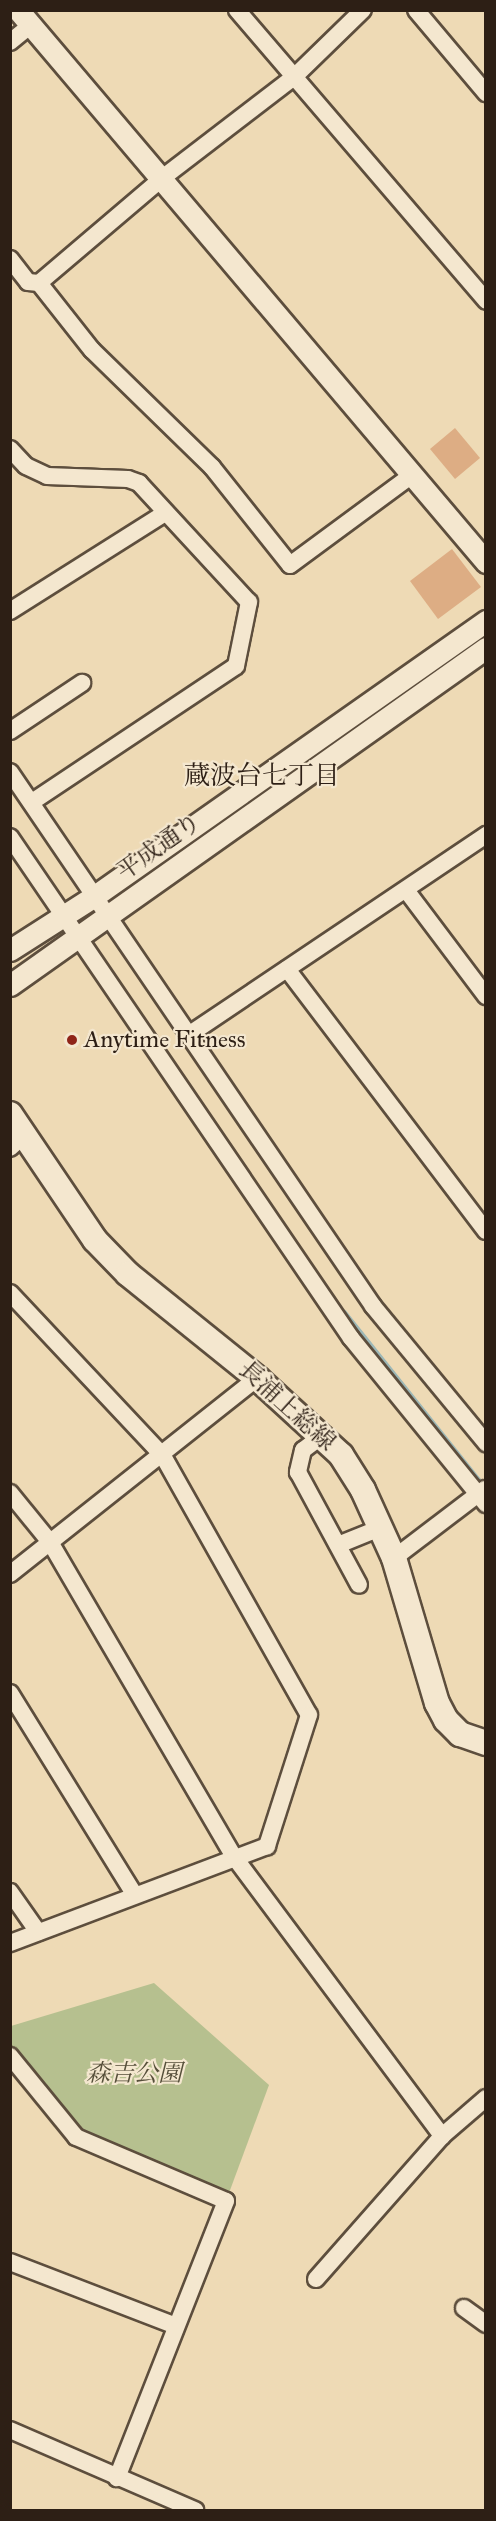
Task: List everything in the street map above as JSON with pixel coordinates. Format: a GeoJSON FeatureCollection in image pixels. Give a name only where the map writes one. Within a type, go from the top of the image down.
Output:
{"type":"FeatureCollection","features":[{"type":"Feature","properties":{"kind":"main road","name":"長浦上総線"},"geometry":{"type":"LineString","coordinates":[[10,1114],[17,1141],[96,1240],[128,1274],[257,1378],[323,1435],[347,1464],[394,1558],[437,1703],[446,1720],[460,1734],[486,1743]]}},
{"type":"Feature","properties":{"kind":"street"},"geometry":{"type":"LineString","coordinates":[[237,10],[486,301]]}},
{"type":"Feature","properties":{"kind":"street"},"geometry":{"type":"LineString","coordinates":[[10,260],[28,282],[39,283],[161,179],[294,77],[363,10]]}},
{"type":"Feature","properties":{"kind":"street"},"geometry":{"type":"LineString","coordinates":[[416,10],[486,93]]}},
{"type":"Feature","properties":{"kind":"street"},"geometry":{"type":"LineString","coordinates":[[10,42],[24,18],[486,562]]}},
{"type":"Feature","properties":{"kind":"street"},"geometry":{"type":"LineString","coordinates":[[39,283],[92,350],[212,467],[290,565],[412,475]]}},
{"type":"Feature","properties":{"kind":"street"},"geometry":{"type":"LineString","coordinates":[[10,449],[26,466],[47,476],[128,479],[139,483],[249,602],[237,666],[32,802]]}},
{"type":"Feature","properties":{"kind":"street"},"geometry":{"type":"LineString","coordinates":[[10,611],[165,513]]}},
{"type":"Feature","properties":{"kind":"street","name":"平成通り"},"geometry":{"type":"LineString","coordinates":[[10,950],[96,895],[486,621]]}},
{"type":"Feature","properties":{"kind":"street","name":"平成通り"},"geometry":{"type":"LineString","coordinates":[[10,985],[486,648]]}},
{"type":"Feature","properties":{"kind":"street"},"geometry":{"type":"LineString","coordinates":[[10,731],[82,683]]}},
{"type":"Feature","properties":{"kind":"street"},"geometry":{"type":"LineString","coordinates":[[10,772],[109,913],[374,1306],[486,1443]]}},
{"type":"Feature","properties":{"kind":"street"},"geometry":{"type":"LineString","coordinates":[[190,1034],[486,836]]}},
{"type":"Feature","properties":{"kind":"street"},"geometry":{"type":"LineString","coordinates":[[10,837],[62,918],[351,1338],[483,1496],[394,1558]]}},
{"type":"Feature","properties":{"kind":"street"},"geometry":{"type":"LineString","coordinates":[[406,890],[486,996]]}},
{"type":"Feature","properties":{"kind":"street"},"geometry":{"type":"LineString","coordinates":[[287,969],[486,1230]]}},
{"type":"Feature","properties":{"kind":"street"},"geometry":{"type":"LineString","coordinates":[[10,1293],[164,1456],[309,1715],[267,1846],[134,1894],[10,1943]]}},
{"type":"Feature","properties":{"kind":"street"},"geometry":{"type":"LineString","coordinates":[[10,1575],[164,1456],[257,1378]]}},
{"type":"Feature","properties":{"kind":"street"},"geometry":{"type":"LineString","coordinates":[[323,1435],[303,1450],[298,1472],[359,1585]]}},
{"type":"Feature","properties":{"kind":"street"},"geometry":{"type":"LineString","coordinates":[[10,1493],[50,1542],[235,1858],[442,2136]]}},
{"type":"Feature","properties":{"kind":"street"},"geometry":{"type":"LineString","coordinates":[[338,1545],[380,1528]]}},
{"type":"Feature","properties":{"kind":"street"},"geometry":{"type":"LineString","coordinates":[[10,1693],[134,1894]]}},
{"type":"Feature","properties":{"kind":"street"},"geometry":{"type":"LineString","coordinates":[[10,1892],[38,1932]]}},
{"type":"Feature","properties":{"kind":"street"},"geometry":{"type":"LineString","coordinates":[[10,2056],[17,2075],[76,2137],[226,2201],[117,2478]]}},
{"type":"Feature","properties":{"kind":"street"},"geometry":{"type":"LineString","coordinates":[[316,2279],[442,2136],[486,2098]]}},
{"type":"Feature","properties":{"kind":"street"},"geometry":{"type":"LineString","coordinates":[[10,2262],[176,2326]]}},
{"type":"Feature","properties":{"kind":"street"},"geometry":{"type":"LineString","coordinates":[[464,2308],[486,2325]]}},
{"type":"Feature","properties":{"kind":"street"},"geometry":{"type":"LineString","coordinates":[[10,2430],[195,2511]]}},
{"type":"Feature","properties":{"kind":"green space","name":"森吉公園"},"geometry":{"type":"Polygon","coordinates":[[[154,1983],[269,2085],[226,2201],[76,2137],[11,2054],[11,2026],[154,1983]]]}},
{"type":"Feature","properties":{"kind":"building"},"geometry":{"type":"Polygon","coordinates":[[[455,428],[480,458],[455,479],[430,449],[455,428]]]}},
{"type":"Feature","properties":{"kind":"building"},"geometry":{"type":"Polygon","coordinates":[[[452,549],[481,587],[438,619],[410,581],[452,549]]]}},
{"type":"Feature","properties":{"kind":"waterway"},"geometry":{"type":"LineString","coordinates":[[344,1313],[484,1488]]}},
{"type":"Feature","properties":{"kind":"place","name":"Anytime Fitness"},"geometry":{"type":"Point","coordinates":[72,1040]}},
{"type":"Feature","properties":{"kind":"district","name":"蔵波台七丁目"},"geometry":{"type":"Point","coordinates":[262,776]}}]}
